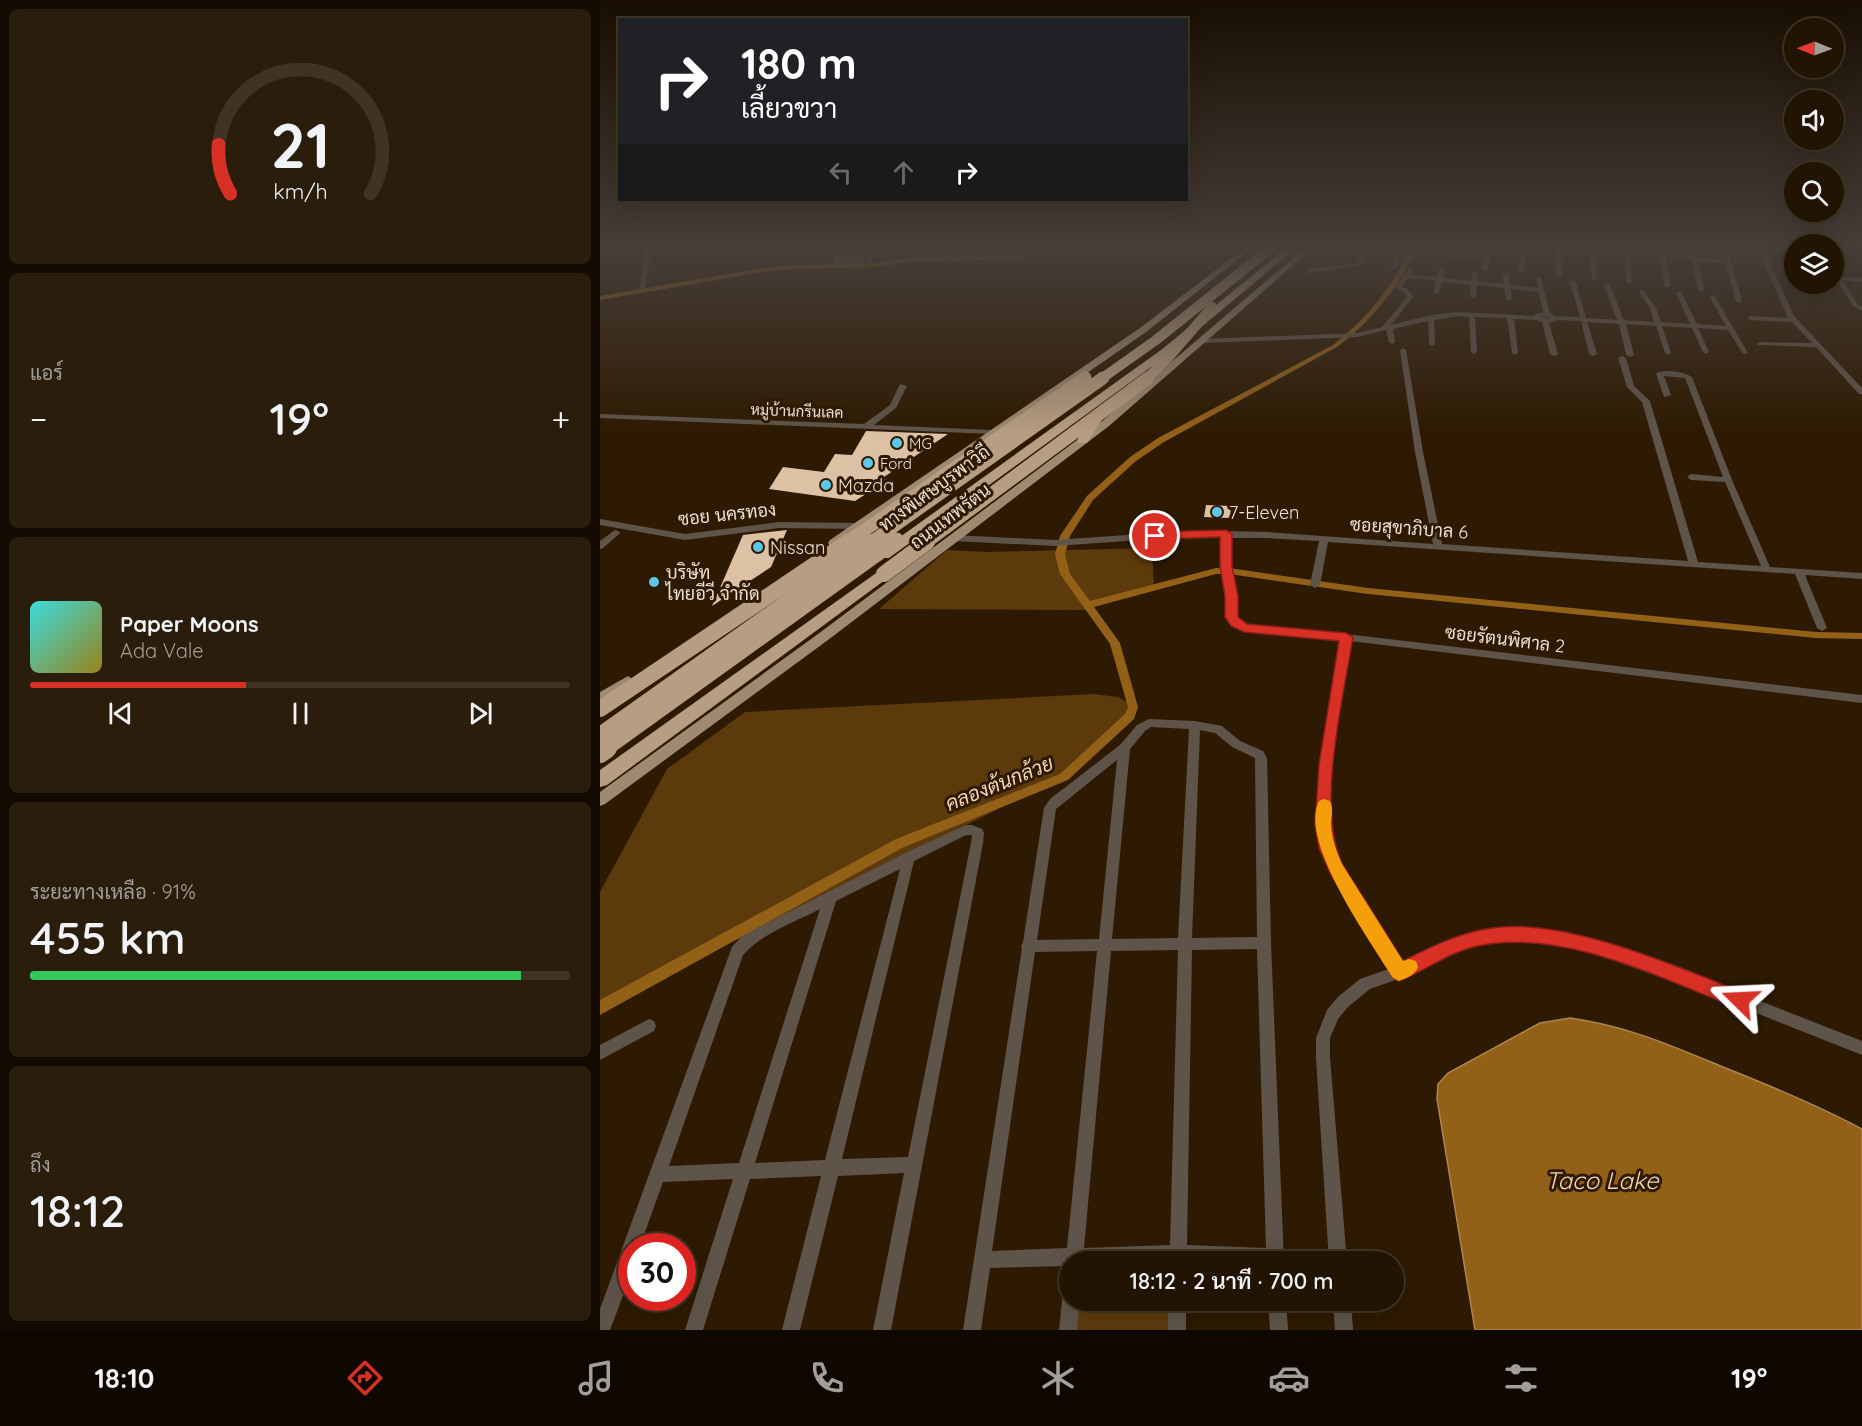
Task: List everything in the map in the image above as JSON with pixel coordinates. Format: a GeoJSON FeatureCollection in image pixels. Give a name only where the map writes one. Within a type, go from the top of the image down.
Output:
{"type":"FeatureCollection","features":[{"type":"Feature","properties":{"kind":"highway","name":"ถนนเทพรัตน"},"geometry":{"type":"LineString","coordinates":[[600,729],[1144,346],[1190,309]]}},
{"type":"Feature","properties":{"kind":"highway"},"geometry":{"type":"LineString","coordinates":[[600,710],[1100,368],[1202,309]]}},
{"type":"Feature","properties":{"kind":"highway","name":"ทางพิเศษบูรพาวิถี"},"geometry":{"type":"LineString","coordinates":[[600,735],[1203,309]]}},
{"type":"Feature","properties":{"kind":"highway","name":"ทางพิเศษบูรพาวิถี"},"geometry":{"type":"LineString","coordinates":[[600,753],[1075,411],[1203,309]]}},
{"type":"Feature","properties":{"kind":"highway"},"geometry":{"type":"LineString","coordinates":[[600,780],[884,574],[1143,381],[1168,358],[1205,309]]}},
{"type":"Feature","properties":{"kind":"highway","name":"ถนนเทพรัตน"},"geometry":{"type":"LineString","coordinates":[[600,762],[1118,386],[1219,309]]}},
{"type":"Feature","properties":{"kind":"highway"},"geometry":{"type":"LineString","coordinates":[[1083,440],[1118,386]]}},
{"type":"Feature","properties":{"kind":"highway"},"geometry":{"type":"LineString","coordinates":[[835,551],[855,547],[877,551],[884,559],[884,574]]}},
{"type":"Feature","properties":{"kind":"main road"},"geometry":{"type":"LineString","coordinates":[[600,699],[859,526],[1170,309]]}},
{"type":"Feature","properties":{"kind":"main road","name":"ถนนเทพรัตน"},"geometry":{"type":"LineString","coordinates":[[600,800],[824,637],[1083,440],[1173,368],[1240,309]]}},
{"type":"Feature","properties":{"kind":"street"},"geometry":{"type":"LineString","coordinates":[[1387,328],[1401,309]]}},
{"type":"Feature","properties":{"kind":"street"},"geometry":{"type":"LineString","coordinates":[[1547,309],[1554,354]]}},
{"type":"Feature","properties":{"kind":"street"},"geometry":{"type":"LineString","coordinates":[[1580,309],[1593,354]]}},
{"type":"Feature","properties":{"kind":"street"},"geometry":{"type":"LineString","coordinates":[[1616,309],[1622,323],[1631,387],[1646,401],[1694,564]]}},
{"type":"Feature","properties":{"kind":"street"},"geometry":{"type":"LineString","coordinates":[[1653,309],[1668,353]]}},
{"type":"Feature","properties":{"kind":"street"},"geometry":{"type":"LineString","coordinates":[[1686,309],[1706,352]]}},
{"type":"Feature","properties":{"kind":"street"},"geometry":{"type":"LineString","coordinates":[[1720,309],[1745,353]]}},
{"type":"Feature","properties":{"kind":"street"},"geometry":{"type":"LineString","coordinates":[[1788,309],[1794,320],[1862,392]]}},
{"type":"Feature","properties":{"kind":"street"},"geometry":{"type":"LineString","coordinates":[[1203,341],[1348,336],[1431,317],[1472,315],[1510,317],[1521,314],[1537,318],[1731,328]]}},
{"type":"Feature","properties":{"kind":"street"},"geometry":{"type":"LineString","coordinates":[[1472,315],[1474,352]]}},
{"type":"Feature","properties":{"kind":"street"},"geometry":{"type":"LineString","coordinates":[[1431,317],[1432,344]]}},
{"type":"Feature","properties":{"kind":"street"},"geometry":{"type":"LineString","coordinates":[[1510,317],[1515,353]]}},
{"type":"Feature","properties":{"kind":"street"},"geometry":{"type":"LineString","coordinates":[[1750,318],[1794,320]]}},
{"type":"Feature","properties":{"kind":"street"},"geometry":{"type":"LineString","coordinates":[[1387,328],[1392,342]]}},
{"type":"Feature","properties":{"kind":"street"},"geometry":{"type":"LineString","coordinates":[[1760,344],[1818,345]]}},
{"type":"Feature","properties":{"kind":"street"},"geometry":{"type":"LineString","coordinates":[[1403,350],[1419,452],[1438,547]]}},
{"type":"Feature","properties":{"kind":"street"},"geometry":{"type":"LineString","coordinates":[[1667,394],[1660,374],[1688,377],[1728,480],[1767,570]]}},
{"type":"Feature","properties":{"kind":"street"},"geometry":{"type":"LineString","coordinates":[[866,427],[893,406],[903,386]]}},
{"type":"Feature","properties":{"kind":"street","name":"หมู่บ้านกรีนเลค"},"geometry":{"type":"LineString","coordinates":[[600,416],[992,432]]}},
{"type":"Feature","properties":{"kind":"street"},"geometry":{"type":"LineString","coordinates":[[1691,477],[1728,480]]}},
{"type":"Feature","properties":{"kind":"street","name":"ซอย นครทอง"},"geometry":{"type":"LineString","coordinates":[[600,522],[685,537],[779,525],[859,526]]}},
{"type":"Feature","properties":{"kind":"street"},"geometry":{"type":"LineString","coordinates":[[600,546],[615,533]]}},
{"type":"Feature","properties":{"kind":"street","name":"ซอยสุขาภิบาล 6"},"geometry":{"type":"LineString","coordinates":[[953,538],[1055,543],[1226,534],[1862,576]]}},
{"type":"Feature","properties":{"kind":"street","name":"ซอยรัตนพิศาล 2"},"geometry":{"type":"LineString","coordinates":[[1226,534],[1226,566],[1230,578],[1232,617],[1244,628],[1346,637],[1862,699]]}},
{"type":"Feature","properties":{"kind":"street"},"geometry":{"type":"LineString","coordinates":[[1315,585],[1324,539]]}},
{"type":"Feature","properties":{"kind":"street"},"geometry":{"type":"LineString","coordinates":[[1799,572],[1822,628]]}},
{"type":"Feature","properties":{"kind":"street"},"geometry":{"type":"LineString","coordinates":[[1346,637],[1326,765],[1323,825],[1327,848],[1336,868],[1399,972]]}},
{"type":"Feature","properties":{"kind":"street"},"geometry":{"type":"LineString","coordinates":[[972,1330],[1050,808],[1054,802],[1124,748],[1141,728],[1149,723],[1195,725],[1221,731],[1236,744],[1258,754],[1261,758],[1264,943],[1275,1251]]}},
{"type":"Feature","properties":{"kind":"street"},"geometry":{"type":"LineString","coordinates":[[1178,1251],[1185,944],[1195,725]]}},
{"type":"Feature","properties":{"kind":"street"},"geometry":{"type":"LineString","coordinates":[[1075,1251],[1124,748]]}},
{"type":"Feature","properties":{"kind":"street"},"geometry":{"type":"LineString","coordinates":[[637,1233],[737,951],[745,942],[760,933],[909,857],[966,830],[978,833],[882,1330]]}},
{"type":"Feature","properties":{"kind":"street"},"geometry":{"type":"LineString","coordinates":[[791,1330],[909,857]]}},
{"type":"Feature","properties":{"kind":"street"},"geometry":{"type":"LineString","coordinates":[[694,1330],[830,898]]}},
{"type":"Feature","properties":{"kind":"street"},"geometry":{"type":"LineString","coordinates":[[1337,1251],[1323,1058],[1325,1028],[1343,1002],[1365,984],[1399,972],[1449,946],[1502,934],[1553,936],[1622,956],[1862,1048]]}},
{"type":"Feature","properties":{"kind":"street"},"geometry":{"type":"LineString","coordinates":[[1028,946],[1264,943]]}},
{"type":"Feature","properties":{"kind":"street"},"geometry":{"type":"LineString","coordinates":[[600,1053],[649,1026]]}},
{"type":"Feature","properties":{"kind":"street"},"geometry":{"type":"LineString","coordinates":[[658,1174],[914,1165]]}},
{"type":"Feature","properties":{"kind":"street"},"geometry":{"type":"LineString","coordinates":[[982,1260],[1059,1259]]}},
{"type":"Feature","properties":{"kind":"street"},"geometry":{"type":"LineString","coordinates":[[601,1330],[618,1284]]}},
{"type":"Feature","properties":{"kind":"street"},"geometry":{"type":"LineString","coordinates":[[1068,1330],[1070,1311]]}},
{"type":"Feature","properties":{"kind":"street"},"geometry":{"type":"LineString","coordinates":[[1177,1311],[1177,1330]]}},
{"type":"Feature","properties":{"kind":"street"},"geometry":{"type":"LineString","coordinates":[[1278,1311],[1279,1330]]}},
{"type":"Feature","properties":{"kind":"street"},"geometry":{"type":"LineString","coordinates":[[1342,1311],[1344,1330]]}},
{"type":"Feature","properties":{"kind":"shaded area"},"geometry":{"type":"Polygon","coordinates":[[[1152,548],[1154,587],[1095,604],[1094,610],[879,609],[947,550],[987,552],[1152,548]]]}},
{"type":"Feature","properties":{"kind":"shaded area"},"geometry":{"type":"Polygon","coordinates":[[[1093,694],[1118,697],[1130,704],[1128,719],[1064,776],[600,1008],[600,892],[667,769],[745,712],[1093,694]]]}},
{"type":"Feature","properties":{"kind":"shaded area"},"geometry":{"type":"Polygon","coordinates":[[[1072,1311],[1175,1311],[1175,1330],[1070,1330],[1072,1311]]]}},
{"type":"Feature","properties":{"kind":"water","name":"Taco Lake"},"geometry":{"type":"Polygon","coordinates":[[[1570,1018],[1629,1031],[1666,1044],[1794,1096],[1862,1129],[1862,1330],[1475,1330],[1437,1099],[1438,1084],[1448,1073],[1540,1023],[1570,1018]]]}},
{"type":"Feature","properties":{"kind":"building"},"geometry":{"type":"Polygon","coordinates":[[[866,431],[948,434],[881,479],[888,480],[855,501],[769,489],[783,467],[824,472],[835,454],[852,455],[866,431]]]}},
{"type":"Feature","properties":{"kind":"building","name":"7-Eleven"},"geometry":{"type":"Polygon","coordinates":[[[1206,505],[1231,506],[1230,518],[1204,517],[1206,505]]]}},
{"type":"Feature","properties":{"kind":"building","name":"Nissan"},"geometry":{"type":"Polygon","coordinates":[[[787,530],[771,567],[712,606],[743,535],[787,530]]]}},
{"type":"Feature","properties":{"kind":"waterway","name":"คลองต้นกล้วย"},"geometry":{"type":"LineString","coordinates":[[600,1008],[900,843],[1064,777],[1130,716],[1133,707],[1115,643],[1065,574],[1060,554],[1065,536],[1090,498],[1133,459],[1161,440],[1335,346],[1349,336],[1376,309]]}},
{"type":"Feature","properties":{"kind":"waterway"},"geometry":{"type":"LineString","coordinates":[[1088,605],[1216,571],[1229,571],[1368,591],[1816,635],[1862,636]]}},
{"type":"Feature","properties":{"kind":"slow traffic"},"geometry":{"type":"LineString","coordinates":[[1324,805],[1323,825],[1327,848],[1336,868],[1399,972],[1409,967]]}},
{"type":"Feature","properties":{"kind":"place","name":"MG"},"geometry":{"type":"Point","coordinates":[897,443]}},
{"type":"Feature","properties":{"kind":"place","name":"Ford"},"geometry":{"type":"Point","coordinates":[868,463]}},
{"type":"Feature","properties":{"kind":"place","name":"Mazda"},"geometry":{"type":"Point","coordinates":[826,485]}},
{"type":"Feature","properties":{"kind":"place","name":"7-Eleven"},"geometry":{"type":"Point","coordinates":[1217,512]}},
{"type":"Feature","properties":{"kind":"place","name":"Nissan"},"geometry":{"type":"Point","coordinates":[758,547]}},
{"type":"Feature","properties":{"kind":"place","name":"บริษัท ไทยอีวี จำกัด"},"geometry":{"type":"Point","coordinates":[654,582]}},
{"type":"Feature","properties":{"kind":"route"},"geometry":{"type":"LineString","coordinates":[[1155,536],[1226,534],[1226,566],[1230,578],[1232,617],[1244,628],[1346,637],[1326,765],[1323,825],[1327,848],[1336,868],[1399,972],[1449,946],[1477,939],[1502,934],[1553,936],[1622,956],[1740,1000]]}}]}
